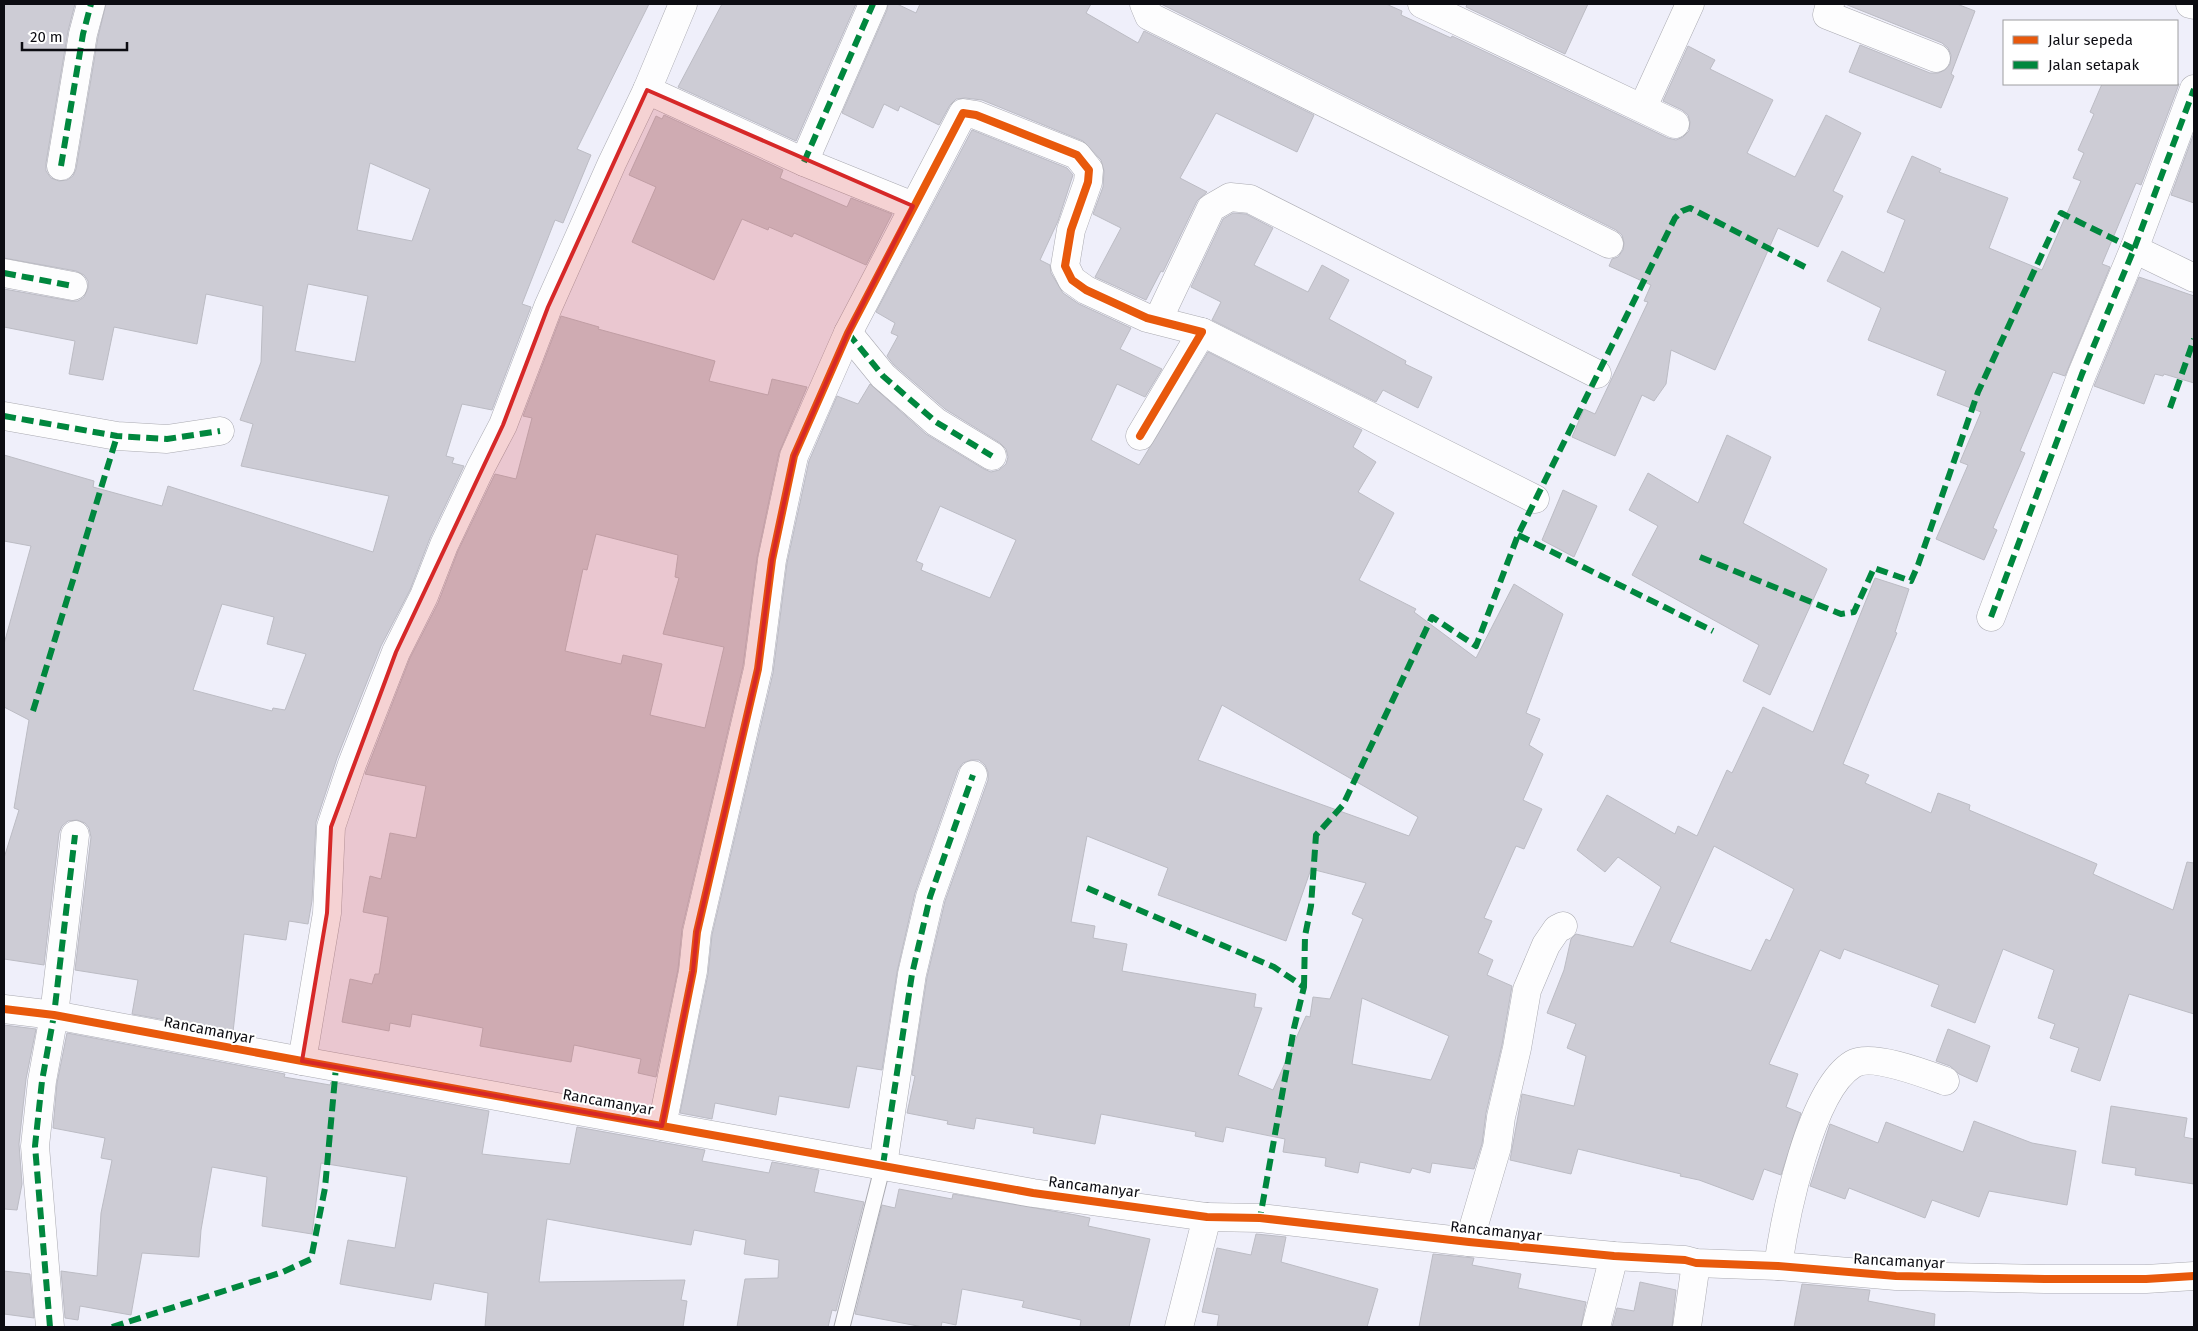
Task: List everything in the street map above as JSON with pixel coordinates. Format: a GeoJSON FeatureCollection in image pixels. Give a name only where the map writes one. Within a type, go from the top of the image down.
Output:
{"type":"FeatureCollection","features":[{"type":"Feature","properties":{"kind":"street"},"geometry":{"type":"LineString","coordinates":[[61,166],[83,34],[91,4]]}},
{"type":"Feature","properties":{"kind":"street"},"geometry":{"type":"LineString","coordinates":[[302,1061],[327,913],[331,827],[352,764],[396,652],[424,596],[444,545],[503,426],[548,307],[612,163],[647,90],[683,4]]}},
{"type":"Feature","properties":{"kind":"street"},"geometry":{"type":"LineString","coordinates":[[804,162],[873,4]]}},
{"type":"Feature","properties":{"kind":"street"},"geometry":{"type":"LineString","coordinates":[[1144,4],[1149,16],[1609,244]]}},
{"type":"Feature","properties":{"kind":"street"},"geometry":{"type":"LineString","coordinates":[[1422,4],[1675,124]]}},
{"type":"Feature","properties":{"kind":"street"},"geometry":{"type":"LineString","coordinates":[[1648,96],[1690,4]]}},
{"type":"Feature","properties":{"kind":"street"},"geometry":{"type":"LineString","coordinates":[[1830,4],[1827,16],[1936,58]]}},
{"type":"Feature","properties":{"kind":"street"},"geometry":{"type":"LineString","coordinates":[[2190,4],[2194,5]]}},
{"type":"Feature","properties":{"kind":"street"},"geometry":{"type":"LineString","coordinates":[[1991,617],[2082,374],[2134,249],[2194,89]]}},
{"type":"Feature","properties":{"kind":"street"},"geometry":{"type":"LineString","coordinates":[[647,90],[804,162],[913,206]]}},
{"type":"Feature","properties":{"kind":"street"},"geometry":{"type":"LineString","coordinates":[[662,1126],[693,971],[697,932],[758,669],[772,560],[794,456],[848,332],[963,113],[976,115],[1077,155],[1089,170],[1088,182],[1071,230],[1065,266],[1072,280],[1086,290],[1138,314],[1202,332],[1535,499]]}},
{"type":"Feature","properties":{"kind":"street"},"geometry":{"type":"LineString","coordinates":[[1158,320],[1211,208],[1230,197],[1250,199],[1597,374]]}},
{"type":"Feature","properties":{"kind":"street"},"geometry":{"type":"LineString","coordinates":[[2134,249],[2194,278]]}},
{"type":"Feature","properties":{"kind":"street"},"geometry":{"type":"LineString","coordinates":[[4,273],[73,286]]}},
{"type":"Feature","properties":{"kind":"street"},"geometry":{"type":"LineString","coordinates":[[848,332],[883,376],[936,422],[992,456]]}},
{"type":"Feature","properties":{"kind":"street"},"geometry":{"type":"LineString","coordinates":[[1140,436],[1202,332]]}},
{"type":"Feature","properties":{"kind":"street"},"geometry":{"type":"LineString","coordinates":[[4,416],[117,436],[167,439],[220,431]]}},
{"type":"Feature","properties":{"kind":"street"},"geometry":{"type":"LineString","coordinates":[[882,1165],[912,974],[930,897],[973,775]]}},
{"type":"Feature","properties":{"kind":"street"},"geometry":{"type":"LineString","coordinates":[[50,1327],[35,1146],[42,1081],[54,1015],[75,835]]}},
{"type":"Feature","properties":{"kind":"street"},"geometry":{"type":"LineString","coordinates":[[1469,1242],[1497,1147],[1527,990],[1546,945],[1556,929],[1563,926]]}},
{"type":"Feature","properties":{"kind":"street","name":"Rancamanyar"},"geometry":{"type":"LineString","coordinates":[[4,1010],[54,1015],[1033,1193],[1207,1217],[1260,1218],[1469,1242],[1614,1256],[1685,1260],[1696,1263],[1778,1266],[1906,1276],[2054,1279],[2146,1279],[2194,1276]]}},
{"type":"Feature","properties":{"kind":"street"},"geometry":{"type":"LineString","coordinates":[[1778,1266],[1783,1229],[1811,1125],[1832,1086],[1854,1063],[1868,1060],[1905,1068],[1945,1081]]}},
{"type":"Feature","properties":{"kind":"street"},"geometry":{"type":"LineString","coordinates":[[1179,1327],[1207,1217]]}},
{"type":"Feature","properties":{"kind":"street"},"geometry":{"type":"LineString","coordinates":[[1596,1327],[1614,1256]]}},
{"type":"Feature","properties":{"kind":"street"},"geometry":{"type":"LineString","coordinates":[[1687,1327],[1696,1263]]}},
{"type":"Feature","properties":{"kind":"lane"},"geometry":{"type":"LineString","coordinates":[[842,1327],[882,1165]]}},
{"type":"Feature","properties":{"kind":"highlighted area"},"geometry":{"type":"Polygon","coordinates":[[[647,90],[913,206],[848,333],[794,456],[772,560],[758,669],[697,932],[693,971],[662,1126],[302,1061],[327,913],[331,827],[396,652],[503,425],[548,307],[647,90]]]}},
{"type":"Feature","properties":{"kind":"building"},"geometry":{"type":"Polygon","coordinates":[[[4,4],[75,4],[68,31],[46,163],[46,171],[51,178],[59,181],[67,180],[73,176],[76,169],[98,37],[106,4],[649,4],[577,149],[591,155],[563,223],[555,220],[522,304],[531,307],[492,410],[462,404],[446,456],[454,458],[452,463],[464,466],[430,538],[410,590],[381,646],[337,758],[316,822],[312,901],[308,924],[289,921],[286,940],[244,934],[233,1032],[132,1014],[138,980],[75,970],[91,837],[89,828],[85,823],[77,820],[68,821],[62,826],[59,833],[44,965],[4,959],[4,858],[19,810],[14,808],[29,720],[4,707],[4,644],[31,546],[4,541],[4,455],[94,481],[93,487],[162,506],[168,486],[373,552],[389,496],[241,466],[253,424],[240,420],[261,362],[263,306],[206,294],[197,344],[114,327],[103,380],[69,374],[75,341],[4,327],[4,289],[78,301],[84,297],[88,288],[88,281],[84,275],[76,271],[4,258],[4,4]],[[370,163],[357,230],[412,241],[430,189],[370,163]],[[308,284],[295,351],[355,362],[368,296],[308,284]],[[222,604],[193,690],[272,711],[273,708],[285,710],[306,654],[267,644],[274,617],[222,604]]]}},
{"type":"Feature","properties":{"kind":"building"},"geometry":{"type":"Polygon","coordinates":[[[722,4],[856,4],[796,141],[678,87],[722,4]]]}},
{"type":"Feature","properties":{"kind":"building"},"geometry":{"type":"Polygon","coordinates":[[[888,4],[897,4],[916,13],[920,4],[1091,4],[1086,13],[1138,43],[1144,31],[1314,115],[1297,152],[1216,113],[1180,178],[1207,192],[1197,201],[1163,272],[1161,271],[1146,300],[1095,277],[1121,228],[1093,214],[1103,187],[1104,171],[1101,160],[1083,141],[982,100],[965,98],[956,99],[950,105],[939,125],[900,106],[898,111],[884,104],[873,128],[842,113],[888,4]]]}},
{"type":"Feature","properties":{"kind":"building"},"geometry":{"type":"Polygon","coordinates":[[[1161,4],[1386,4],[1402,11],[1401,15],[1451,38],[1452,36],[1668,138],[1676,140],[1683,137],[1689,131],[1690,122],[1688,115],[1663,101],[1688,46],[1715,60],[1710,69],[1773,100],[1747,153],[1795,177],[1826,115],[1861,133],[1833,191],[1843,196],[1818,247],[1778,228],[1715,370],[1671,350],[1666,384],[1654,401],[1642,395],[1615,456],[1572,437],[1584,409],[1595,414],[1648,302],[1644,301],[1651,285],[1609,266],[1612,259],[1618,257],[1623,250],[1622,235],[1616,230],[1161,4]]]}},
{"type":"Feature","properties":{"kind":"building"},"geometry":{"type":"Polygon","coordinates":[[[1467,4],[1588,4],[1565,54],[1466,7],[1467,4]]]}},
{"type":"Feature","properties":{"kind":"building"},"geometry":{"type":"Polygon","coordinates":[[[1845,4],[1957,4],[1975,11],[1951,74],[1954,76],[1941,108],[1849,72],[1860,45],[1930,73],[1938,73],[1945,70],[1950,64],[1951,55],[1948,48],[1942,43],[1845,4]]]}},
{"type":"Feature","properties":{"kind":"building"},"geometry":{"type":"Polygon","coordinates":[[[2179,84],[2141,185],[2136,183],[2102,264],[2110,267],[2065,376],[2053,372],[2020,451],[2025,453],[1993,528],[1997,530],[1984,560],[1936,539],[1968,465],[1960,462],[1981,412],[1937,395],[1946,371],[1868,340],[1881,308],[1827,281],[1842,251],[1884,273],[1905,220],[1887,212],[1912,156],[1941,169],[1939,172],[2008,198],[1989,248],[2042,270],[2081,181],[2073,178],[2084,153],[2078,150],[2094,114],[2090,112],[2102,85],[2179,84]]]}},
{"type":"Feature","properties":{"kind":"building"},"geometry":{"type":"Polygon","coordinates":[[[664,115],[783,170],[780,178],[847,207],[851,198],[892,214],[866,265],[794,233],[792,237],[769,227],[768,230],[742,219],[714,280],[632,242],[656,187],[629,175],[656,116],[662,119],[664,115]]]}},
{"type":"Feature","properties":{"kind":"building"},"geometry":{"type":"Polygon","coordinates":[[[972,130],[1067,168],[1073,175],[1058,221],[1040,260],[1050,265],[1051,273],[1063,293],[1079,304],[1131,328],[1120,349],[1162,369],[1145,397],[1117,384],[1091,440],[1139,465],[1208,352],[1362,430],[1353,447],[1376,462],[1358,492],[1394,513],[1359,580],[1416,609],[1414,612],[1476,658],[1514,584],[1563,614],[1526,713],[1540,719],[1529,745],[1543,754],[1523,800],[1542,809],[1524,849],[1516,846],[1484,918],[1492,921],[1478,953],[1493,960],[1487,975],[1512,986],[1502,1045],[1486,1113],[1482,1144],[1474,1169],[1432,1163],[1430,1173],[1412,1168],[1410,1173],[1360,1162],[1358,1173],[1325,1166],[1326,1158],[1283,1152],[1285,1139],[1226,1127],[1223,1142],[1195,1136],[1196,1132],[1101,1114],[1095,1144],[1033,1133],[1034,1128],[976,1118],[974,1129],[947,1124],[948,1121],[907,1113],[915,1076],[912,1075],[927,977],[945,901],[988,780],[988,772],[985,765],[979,760],[963,763],[958,770],[915,893],[897,972],[882,1070],[857,1066],[849,1108],[779,1096],[776,1115],[715,1103],[712,1119],[680,1113],[708,974],[712,935],[773,673],[787,563],[809,461],[837,396],[858,404],[870,384],[926,434],[984,469],[991,472],[999,470],[1006,464],[1008,457],[1006,449],[1000,443],[945,409],[894,365],[887,356],[898,336],[891,333],[895,323],[876,312],[972,130]],[[940,506],[916,561],[923,564],[921,570],[990,598],[1016,540],[940,506]],[[1222,705],[1198,760],[1409,836],[1418,817],[1222,705]],[[1087,836],[1071,922],[1095,926],[1093,938],[1127,944],[1122,971],[1256,994],[1254,1007],[1262,1008],[1238,1075],[1273,1090],[1306,1016],[1310,1017],[1313,997],[1330,999],[1363,919],[1352,914],[1366,883],[1311,869],[1286,941],[1158,895],[1168,868],[1087,836]],[[1362,998],[1352,1064],[1431,1080],[1449,1036],[1362,998]]]}},
{"type":"Feature","properties":{"kind":"building"},"geometry":{"type":"Polygon","coordinates":[[[2194,133],[2194,203],[2171,195],[2194,133]]]}},
{"type":"Feature","properties":{"kind":"building"},"geometry":{"type":"Polygon","coordinates":[[[1233,213],[1246,214],[1273,228],[1254,265],[1308,292],[1322,265],[1349,280],[1329,319],[1406,361],[1405,364],[1432,377],[1418,408],[1383,390],[1376,402],[1212,320],[1221,302],[1191,287],[1223,219],[1233,213]]]}},
{"type":"Feature","properties":{"kind":"building"},"geometry":{"type":"Polygon","coordinates":[[[2139,277],[2194,296],[2194,383],[2164,374],[2163,376],[2155,374],[2144,404],[2094,386],[2139,277]]]}},
{"type":"Feature","properties":{"kind":"building"},"geometry":{"type":"Polygon","coordinates":[[[561,316],[599,327],[598,329],[715,361],[709,381],[768,395],[772,379],[807,387],[779,453],[757,558],[743,666],[682,929],[678,969],[656,1077],[638,1073],[641,1059],[574,1045],[571,1062],[480,1046],[483,1028],[412,1014],[410,1027],[390,1023],[389,1031],[342,1022],[350,979],[372,984],[375,974],[379,974],[388,917],[363,912],[370,876],[381,879],[390,833],[416,838],[426,786],[365,774],[410,658],[438,603],[458,551],[495,474],[516,479],[532,418],[523,416],[561,316]],[[596,534],[587,570],[583,569],[565,651],[621,664],[623,655],[662,664],[650,715],[705,728],[724,647],[663,634],[679,578],[675,577],[678,555],[596,534]]]}},
{"type":"Feature","properties":{"kind":"building"},"geometry":{"type":"Polygon","coordinates":[[[1727,435],[1771,457],[1743,523],[1827,569],[1770,695],[1743,681],[1759,645],[1632,575],[1658,526],[1629,510],[1648,473],[1698,503],[1727,435]]]}},
{"type":"Feature","properties":{"kind":"building"},"geometry":{"type":"Polygon","coordinates":[[[1563,490],[1597,506],[1574,557],[1542,540],[1563,490]]]}},
{"type":"Feature","properties":{"kind":"building"},"geometry":{"type":"Polygon","coordinates":[[[1875,578],[1909,589],[1895,632],[1897,633],[1843,764],[1869,775],[1865,783],[1931,813],[1938,793],[1970,805],[1969,810],[2097,864],[2093,874],[2173,910],[2187,862],[2194,863],[2194,1014],[2129,994],[2100,1081],[2071,1071],[2079,1048],[2050,1038],[2055,1024],[2038,1018],[2054,970],[2003,949],[1975,1023],[1931,1006],[1939,985],[1844,949],[1840,959],[1820,950],[1769,1064],[1798,1074],[1786,1107],[1801,1113],[1781,1175],[1764,1169],[1753,1200],[1699,1180],[1680,1176],[1681,1174],[1578,1149],[1571,1174],[1510,1160],[1522,1094],[1574,1106],[1586,1056],[1567,1048],[1576,1024],[1547,1013],[1564,970],[1571,939],[1576,934],[1633,947],[1661,887],[1618,857],[1605,872],[1577,850],[1607,795],[1675,834],[1678,826],[1697,836],[1727,770],[1732,773],[1763,707],[1813,732],[1875,578]],[[1714,846],[1670,942],[1751,971],[1766,939],[1770,941],[1794,889],[1714,846]]]}},
{"type":"Feature","properties":{"kind":"building"},"geometry":{"type":"Polygon","coordinates":[[[4,1025],[36,1029],[26,1079],[19,1144],[22,1184],[17,1210],[4,1209],[4,1025]]]}},
{"type":"Feature","properties":{"kind":"building"},"geometry":{"type":"Polygon","coordinates":[[[1948,1029],[1990,1046],[1977,1082],[1959,1074],[1950,1066],[1936,1061],[1948,1029]]]}},
{"type":"Feature","properties":{"kind":"building"},"geometry":{"type":"Polygon","coordinates":[[[67,1033],[285,1074],[284,1077],[330,1085],[331,1082],[489,1111],[482,1154],[570,1164],[577,1127],[705,1150],[702,1161],[769,1173],[772,1162],[819,1170],[814,1192],[864,1202],[836,1311],[832,1310],[828,1327],[737,1327],[745,1279],[778,1278],[779,1260],[744,1254],[746,1240],[694,1230],[691,1245],[547,1219],[539,1282],[685,1280],[681,1300],[687,1301],[683,1327],[485,1327],[488,1293],[434,1283],[431,1300],[340,1284],[348,1240],[395,1248],[407,1177],[321,1163],[312,1234],[262,1226],[267,1177],[212,1167],[201,1230],[199,1257],[142,1253],[131,1315],[80,1306],[78,1320],[65,1318],[61,1271],[97,1276],[101,1213],[112,1160],[101,1158],[105,1138],[53,1128],[57,1083],[67,1033]]]}},
{"type":"Feature","properties":{"kind":"building"},"geometry":{"type":"Polygon","coordinates":[[[2111,1106],[2187,1118],[2184,1137],[2194,1139],[2194,1184],[2135,1175],[2136,1168],[2102,1163],[2111,1106]]]}},
{"type":"Feature","properties":{"kind":"building"},"geometry":{"type":"Polygon","coordinates":[[[1974,1121],[2032,1143],[2076,1151],[2067,1205],[1989,1191],[1979,1217],[1932,1200],[1925,1218],[1849,1188],[1845,1199],[1810,1186],[1830,1124],[1878,1143],[1886,1122],[1963,1152],[1974,1121]]]}},
{"type":"Feature","properties":{"kind":"building"},"geometry":{"type":"Polygon","coordinates":[[[899,1189],[952,1199],[953,1194],[1076,1215],[1090,1218],[1088,1226],[1150,1239],[1129,1327],[1080,1327],[1081,1320],[1022,1307],[1024,1301],[962,1289],[956,1325],[942,1322],[941,1327],[923,1327],[855,1314],[882,1205],[895,1208],[899,1189]]]}},
{"type":"Feature","properties":{"kind":"building"},"geometry":{"type":"Polygon","coordinates":[[[1256,1234],[1286,1237],[1281,1262],[1378,1289],[1367,1327],[1217,1327],[1219,1315],[1202,1312],[1217,1248],[1251,1255],[1256,1234]]]}},
{"type":"Feature","properties":{"kind":"building"},"geometry":{"type":"Polygon","coordinates":[[[1433,1254],[1474,1258],[1472,1265],[1521,1274],[1518,1288],[1586,1302],[1581,1327],[1419,1327],[1433,1254]]]}},
{"type":"Feature","properties":{"kind":"building"},"geometry":{"type":"Polygon","coordinates":[[[4,1271],[30,1274],[34,1318],[4,1314],[4,1271]]]}},
{"type":"Feature","properties":{"kind":"building"},"geometry":{"type":"Polygon","coordinates":[[[1640,1282],[1676,1290],[1672,1327],[1612,1327],[1617,1308],[1634,1311],[1640,1282]]]}},
{"type":"Feature","properties":{"kind":"building"},"geometry":{"type":"Polygon","coordinates":[[[1802,1284],[1870,1290],[1868,1301],[1935,1314],[1934,1327],[1794,1327],[1802,1284]]]}},
{"type":"Feature","properties":{"kind":"marked path"},"geometry":{"type":"LineString","coordinates":[[61,166],[83,34],[91,4]]}},
{"type":"Feature","properties":{"kind":"marked path"},"geometry":{"type":"LineString","coordinates":[[804,162],[873,4]]}},
{"type":"Feature","properties":{"kind":"marked path"},"geometry":{"type":"LineString","coordinates":[[1991,617],[2082,374],[2134,249],[2194,89]]}},
{"type":"Feature","properties":{"kind":"marked path"},"geometry":{"type":"LineString","coordinates":[[1304,987],[1305,936],[1311,906],[1316,835],[1343,805],[1432,617],[1476,646],[1518,535],[1675,218],[1682,211],[1690,208],[1805,267]]}},
{"type":"Feature","properties":{"kind":"marked path"},"geometry":{"type":"LineString","coordinates":[[1700,557],[1841,614],[1854,612],[1874,568],[1911,581],[1978,392],[2061,213],[2134,249]]}},
{"type":"Feature","properties":{"kind":"marked path"},"geometry":{"type":"LineString","coordinates":[[4,273],[73,286]]}},
{"type":"Feature","properties":{"kind":"marked path"},"geometry":{"type":"LineString","coordinates":[[848,333],[883,376],[936,422],[992,456]]}},
{"type":"Feature","properties":{"kind":"marked path"},"geometry":{"type":"LineString","coordinates":[[2170,408],[2194,339]]}},
{"type":"Feature","properties":{"kind":"marked path"},"geometry":{"type":"LineString","coordinates":[[4,416],[117,436],[167,439],[220,431]]}},
{"type":"Feature","properties":{"kind":"marked path"},"geometry":{"type":"LineString","coordinates":[[33,711],[117,436]]}},
{"type":"Feature","properties":{"kind":"marked path"},"geometry":{"type":"LineString","coordinates":[[1518,535],[1713,631]]}},
{"type":"Feature","properties":{"kind":"marked path"},"geometry":{"type":"LineString","coordinates":[[883,1165],[912,974],[930,897],[973,775]]}},
{"type":"Feature","properties":{"kind":"marked path"},"geometry":{"type":"LineString","coordinates":[[50,1327],[35,1146],[42,1081],[54,1015],[75,835]]}},
{"type":"Feature","properties":{"kind":"marked path"},"geometry":{"type":"LineString","coordinates":[[1087,888],[1274,967],[1304,987],[1294,1028],[1260,1218]]}},
{"type":"Feature","properties":{"kind":"marked path"},"geometry":{"type":"LineString","coordinates":[[112,1327],[283,1272],[311,1259],[325,1188],[336,1067]]}},
{"type":"Feature","properties":{"kind":"cycle path"},"geometry":{"type":"LineString","coordinates":[[662,1126],[693,971],[697,932],[758,669],[772,560],[794,456],[848,333],[963,113],[976,115],[1077,155],[1089,170],[1088,182],[1071,230],[1065,266],[1072,280],[1086,290],[1147,318],[1202,332],[1140,436]]}},
{"type":"Feature","properties":{"kind":"cycle path"},"geometry":{"type":"LineString","coordinates":[[4,1009],[54,1015],[1033,1193],[1207,1217],[1260,1218],[1469,1242],[1614,1256],[1685,1260],[1696,1263],[1778,1266],[1896,1276],[2045,1279],[2146,1279],[2194,1276]]}}]}
